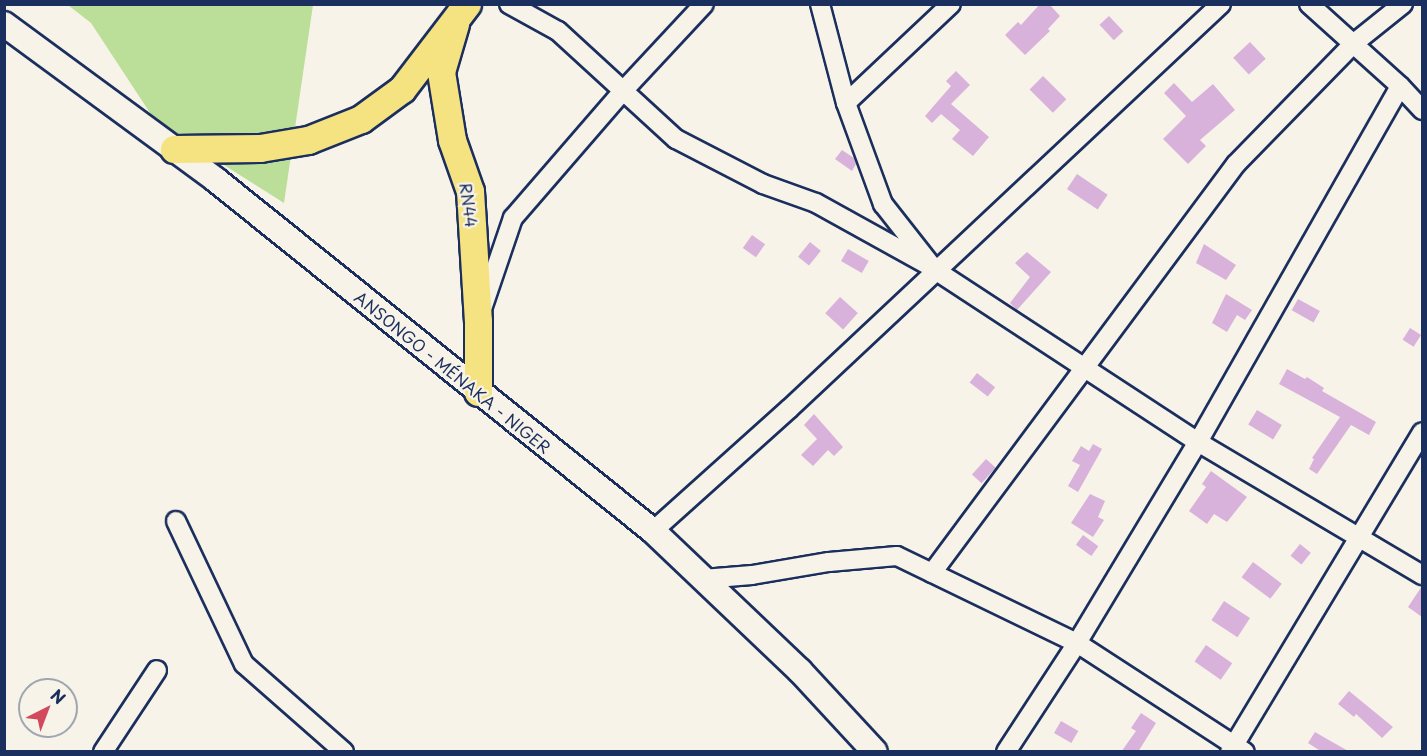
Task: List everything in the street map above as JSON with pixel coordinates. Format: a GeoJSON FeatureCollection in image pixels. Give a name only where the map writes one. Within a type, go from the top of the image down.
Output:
{"type":"FeatureCollection","features":[{"type":"Feature","properties":{"kind":"main road"},"geometry":{"type":"LineString","coordinates":[[174,149],[260,148],[308,140],[361,119],[402,88],[461,14]]}},
{"type":"Feature","properties":{"kind":"main road","name":"RN44"},"geometry":{"type":"LineString","coordinates":[[461,14],[441,72],[452,140],[470,191],[478,321],[478,392]]}},
{"type":"Feature","properties":{"kind":"main road","name":"ANSONGO - MÉNAKA - NIGER"},"geometry":{"type":"LineString","coordinates":[[4,24],[174,149],[653,531],[800,671],[875,752]]}},
{"type":"Feature","properties":{"kind":"street"},"geometry":{"type":"LineString","coordinates":[[509,4],[558,31],[621,92],[676,139],[763,184],[816,202],[935,270],[1198,442],[1422,575]]}},
{"type":"Feature","properties":{"kind":"street"},"geometry":{"type":"LineString","coordinates":[[478,321],[513,218],[621,92],[704,4]]}},
{"type":"Feature","properties":{"kind":"street"},"geometry":{"type":"LineString","coordinates":[[820,4],[846,103],[883,204],[935,270]]}},
{"type":"Feature","properties":{"kind":"street"},"geometry":{"type":"LineString","coordinates":[[846,103],[951,4]]}},
{"type":"Feature","properties":{"kind":"street"},"geometry":{"type":"LineString","coordinates":[[653,531],[789,409],[1221,4]]}},
{"type":"Feature","properties":{"kind":"street"},"geometry":{"type":"LineString","coordinates":[[1309,4],[1400,86],[1422,110]]}},
{"type":"Feature","properties":{"kind":"street"},"geometry":{"type":"LineString","coordinates":[[932,573],[1236,164],[1353,44],[1403,4]]}},
{"type":"Feature","properties":{"kind":"street"},"geometry":{"type":"LineString","coordinates":[[1006,752],[1077,643],[1198,442],[1400,86]]}},
{"type":"Feature","properties":{"kind":"street"},"geometry":{"type":"LineString","coordinates":[[703,579],[752,575],[829,562],[897,556],[1077,643],[1236,749],[1422,432]]}},
{"type":"Feature","properties":{"kind":"street"},"geometry":{"type":"LineString","coordinates":[[176,521],[244,664],[344,752]]}},
{"type":"Feature","properties":{"kind":"street"},"geometry":{"type":"LineString","coordinates":[[103,752],[157,670]]}},
{"type":"Feature","properties":{"kind":"green space"},"geometry":{"type":"Polygon","coordinates":[[[68,5],[313,5],[284,203],[156,122],[91,23],[68,5]]]}},
{"type":"Feature","properties":{"kind":"building"},"geometry":{"type":"Polygon","coordinates":[[[1040,4],[1049,4],[1060,16],[1048,29],[1050,31],[1025,55],[1005,35],[1018,22],[1021,25],[1040,4]]]}},
{"type":"Feature","properties":{"kind":"building"},"geometry":{"type":"Polygon","coordinates":[[[1109,16],[1123,31],[1114,40],[1099,25],[1109,16]]]}},
{"type":"Feature","properties":{"kind":"building"},"geometry":{"type":"Polygon","coordinates":[[[1250,42],[1266,59],[1249,75],[1233,58],[1250,42]]]}},
{"type":"Feature","properties":{"kind":"building"},"geometry":{"type":"Polygon","coordinates":[[[956,71],[970,85],[951,104],[989,137],[973,156],[952,139],[960,130],[941,114],[932,123],[925,116],[951,86],[946,81],[956,71]]]}},
{"type":"Feature","properties":{"kind":"building"},"geometry":{"type":"Polygon","coordinates":[[[1043,76],[1066,99],[1053,113],[1030,89],[1043,76]]]}},
{"type":"Feature","properties":{"kind":"building"},"geometry":{"type":"Polygon","coordinates":[[[1174,83],[1192,102],[1213,84],[1235,110],[1200,140],[1206,146],[1188,164],[1163,139],[1186,116],[1164,93],[1174,83]]]}},
{"type":"Feature","properties":{"kind":"building"},"geometry":{"type":"Polygon","coordinates":[[[842,150],[854,158],[856,164],[852,171],[835,159],[842,150]]]}},
{"type":"Feature","properties":{"kind":"building"},"geometry":{"type":"Polygon","coordinates":[[[1077,174],[1108,195],[1098,210],[1067,189],[1077,174]]]}},
{"type":"Feature","properties":{"kind":"building"},"geometry":{"type":"Polygon","coordinates":[[[752,235],[765,244],[756,257],[743,248],[752,235]]]}},
{"type":"Feature","properties":{"kind":"building"},"geometry":{"type":"Polygon","coordinates":[[[810,242],[821,251],[809,266],[798,257],[810,242]]]}},
{"type":"Feature","properties":{"kind":"building"},"geometry":{"type":"Polygon","coordinates":[[[1204,244],[1236,265],[1226,280],[1196,263],[1204,244]]]}},
{"type":"Feature","properties":{"kind":"building"},"geometry":{"type":"Polygon","coordinates":[[[848,249],[869,261],[862,273],[841,261],[848,249]]]}},
{"type":"Feature","properties":{"kind":"building"},"geometry":{"type":"Polygon","coordinates":[[[1027,252],[1051,272],[1017,310],[1010,303],[1030,277],[1015,263],[1027,252]]]}},
{"type":"Feature","properties":{"kind":"building"},"geometry":{"type":"Polygon","coordinates":[[[1226,294],[1252,310],[1245,320],[1237,315],[1227,332],[1212,323],[1226,294]]]}},
{"type":"Feature","properties":{"kind":"building"},"geometry":{"type":"Polygon","coordinates":[[[840,297],[858,313],[843,329],[825,313],[840,297]]]}},
{"type":"Feature","properties":{"kind":"building"},"geometry":{"type":"Polygon","coordinates":[[[1298,299],[1320,311],[1314,322],[1292,310],[1298,299]]]}},
{"type":"Feature","properties":{"kind":"building"},"geometry":{"type":"Polygon","coordinates":[[[1410,328],[1421,335],[1414,347],[1403,340],[1410,328]]]}},
{"type":"Feature","properties":{"kind":"building"},"geometry":{"type":"Polygon","coordinates":[[[1287,369],[1305,379],[1307,377],[1324,388],[1322,391],[1376,422],[1369,435],[1351,425],[1317,474],[1309,469],[1314,459],[1312,458],[1340,417],[1279,384],[1287,369]]]}},
{"type":"Feature","properties":{"kind":"building"},"geometry":{"type":"Polygon","coordinates":[[[977,373],[995,387],[988,397],[970,382],[977,373]]]}},
{"type":"Feature","properties":{"kind":"building"},"geometry":{"type":"Polygon","coordinates":[[[1257,410],[1282,425],[1273,440],[1248,425],[1257,410]]]}},
{"type":"Feature","properties":{"kind":"building"},"geometry":{"type":"Polygon","coordinates":[[[814,414],[843,447],[834,456],[828,450],[813,466],[801,455],[817,439],[804,425],[814,414]]]}},
{"type":"Feature","properties":{"kind":"building"},"geometry":{"type":"Polygon","coordinates":[[[1093,444],[1102,449],[1078,492],[1068,486],[1080,465],[1072,461],[1081,446],[1089,451],[1093,444]]]}},
{"type":"Feature","properties":{"kind":"building"},"geometry":{"type":"Polygon","coordinates":[[[986,459],[996,468],[982,483],[972,475],[986,459]]]}},
{"type":"Feature","properties":{"kind":"building"},"geometry":{"type":"Polygon","coordinates":[[[1211,471],[1247,497],[1227,522],[1214,514],[1207,524],[1189,511],[1206,487],[1202,484],[1211,471]]]}},
{"type":"Feature","properties":{"kind":"building"},"geometry":{"type":"Polygon","coordinates":[[[1090,494],[1105,501],[1098,517],[1104,520],[1093,537],[1071,523],[1090,494]]]}},
{"type":"Feature","properties":{"kind":"building"},"geometry":{"type":"Polygon","coordinates":[[[1083,535],[1098,546],[1091,556],[1076,545],[1083,535]]]}},
{"type":"Feature","properties":{"kind":"building"},"geometry":{"type":"Polygon","coordinates":[[[1300,544],[1311,553],[1301,564],[1291,556],[1300,544]]]}},
{"type":"Feature","properties":{"kind":"building"},"geometry":{"type":"Polygon","coordinates":[[[1253,562],[1282,584],[1270,599],[1242,577],[1253,562]]]}},
{"type":"Feature","properties":{"kind":"building"},"geometry":{"type":"Polygon","coordinates":[[[1422,586],[1422,617],[1408,607],[1422,586]]]}},
{"type":"Feature","properties":{"kind":"building"},"geometry":{"type":"Polygon","coordinates":[[[1224,601],[1250,618],[1237,637],[1211,620],[1224,601]]]}},
{"type":"Feature","properties":{"kind":"building"},"geometry":{"type":"Polygon","coordinates":[[[1206,645],[1232,663],[1221,680],[1195,661],[1206,645]]]}},
{"type":"Feature","properties":{"kind":"building"},"geometry":{"type":"Polygon","coordinates":[[[1349,691],[1393,727],[1382,738],[1356,714],[1354,717],[1338,704],[1349,691]]]}},
{"type":"Feature","properties":{"kind":"building"},"geometry":{"type":"Polygon","coordinates":[[[1141,713],[1156,723],[1138,752],[1121,752],[1136,731],[1131,728],[1141,713]]]}},
{"type":"Feature","properties":{"kind":"building"},"geometry":{"type":"Polygon","coordinates":[[[1061,721],[1078,731],[1071,743],[1054,733],[1061,721]]]}},
{"type":"Feature","properties":{"kind":"building"},"geometry":{"type":"Polygon","coordinates":[[[1315,732],[1350,752],[1322,752],[1308,743],[1315,732]]]}}]}
